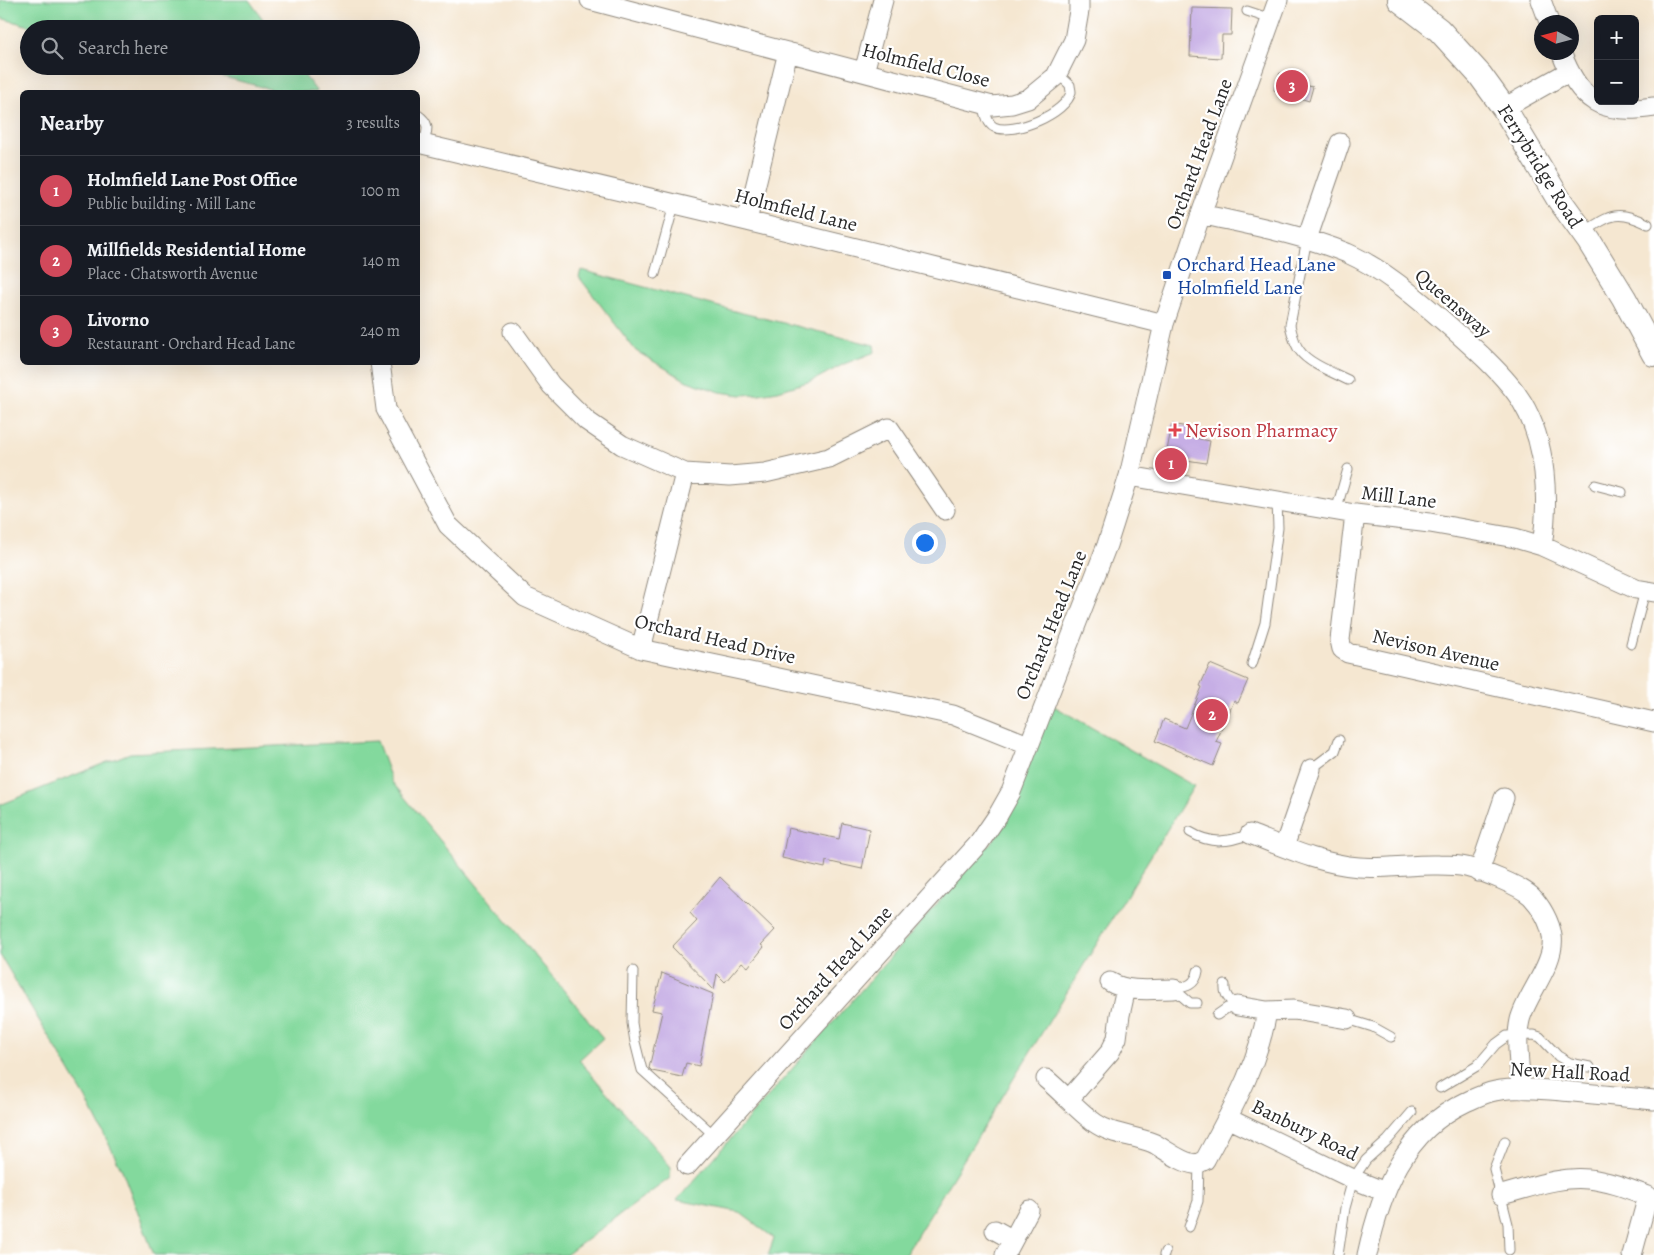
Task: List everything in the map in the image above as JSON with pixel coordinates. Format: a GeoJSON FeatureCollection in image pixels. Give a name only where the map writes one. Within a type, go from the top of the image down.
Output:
{"type":"FeatureCollection","features":[{"type":"Feature","properties":{"kind":"street","name":"Holmfield Close"},"geometry":{"type":"LineString","coordinates":[[590,0],[992,106],[1012,104],[1028,99],[1056,76],[1074,40],[1079,0]]}},
{"type":"Feature","properties":{"kind":"street"},"geometry":{"type":"LineString","coordinates":[[864,72],[883,0]]}},
{"type":"Feature","properties":{"kind":"street","name":"Ferrybridge Road"},"geometry":{"type":"LineString","coordinates":[[1400,0],[1439,30],[1480,75],[1504,108],[1558,198],[1583,233],[1624,298],[1654,354]]}},
{"type":"Feature","properties":{"kind":"street"},"geometry":{"type":"LineString","coordinates":[[1541,0],[1546,15]]}},
{"type":"Feature","properties":{"kind":"street","name":"Orchard Head Lane"},"geometry":{"type":"LineString","coordinates":[[687,1166],[979,843],[1011,792],[1107,545],[1129,476],[1164,324],[1200,214],[1274,6]]}},
{"type":"Feature","properties":{"kind":"street"},"geometry":{"type":"LineString","coordinates":[[748,221],[788,52]]}},
{"type":"Feature","properties":{"kind":"street"},"geometry":{"type":"LineString","coordinates":[[1564,60],[1568,72],[1581,91],[1601,106],[1620,110],[1654,107]]}},
{"type":"Feature","properties":{"kind":"street"},"geometry":{"type":"LineString","coordinates":[[1504,108],[1568,72]]}},
{"type":"Feature","properties":{"kind":"street","name":"Holmfield Lane"},"geometry":{"type":"LineString","coordinates":[[421,143],[674,205],[748,221],[1164,324]]}},
{"type":"Feature","properties":{"kind":"street"},"geometry":{"type":"LineString","coordinates":[[1307,239],[1340,143]]}},
{"type":"Feature","properties":{"kind":"street","name":"Queensway"},"geometry":{"type":"LineString","coordinates":[[1200,214],[1307,239],[1348,254],[1382,273],[1416,298],[1462,338],[1502,378],[1522,402],[1535,430],[1544,469],[1547,500],[1546,524],[1542,546]]}},
{"type":"Feature","properties":{"kind":"street"},"geometry":{"type":"LineString","coordinates":[[513,332],[550,385],[587,421],[622,445],[685,473],[730,476],[765,473],[829,458],[888,428],[945,510]]}},
{"type":"Feature","properties":{"kind":"street","name":"Orchard Head Drive"},"geometry":{"type":"LineString","coordinates":[[380,365],[386,409],[448,525],[525,598],[641,650],[953,715],[1028,745]]}},
{"type":"Feature","properties":{"kind":"street"},"geometry":{"type":"LineString","coordinates":[[641,650],[685,473]]}},
{"type":"Feature","properties":{"kind":"street","name":"Mill Lane"},"geometry":{"type":"LineString","coordinates":[[1129,476],[1354,514],[1430,523],[1482,532],[1542,546],[1636,589],[1649,592]]}},
{"type":"Feature","properties":{"kind":"street","name":"Nevison Avenue"},"geometry":{"type":"LineString","coordinates":[[1354,514],[1340,640],[1342,649],[1348,653],[1654,722]]}},
{"type":"Feature","properties":{"kind":"street"},"geometry":{"type":"LineString","coordinates":[[1284,847],[1311,769]]}},
{"type":"Feature","properties":{"kind":"street"},"geometry":{"type":"LineString","coordinates":[[1479,872],[1504,798]]}},
{"type":"Feature","properties":{"kind":"street"},"geometry":{"type":"LineString","coordinates":[[1250,834],[1322,861],[1360,867],[1440,865],[1465,867],[1504,881],[1530,894],[1539,904],[1550,926],[1553,937],[1544,972],[1520,1019],[1518,1036],[1521,1089]]}},
{"type":"Feature","properties":{"kind":"street"},"geometry":{"type":"LineString","coordinates":[[1069,1099],[1110,1052],[1117,1038],[1120,1015],[1118,985],[1174,989]]}},
{"type":"Feature","properties":{"kind":"street"},"geometry":{"type":"LineString","coordinates":[[1237,1006],[1267,1011],[1294,1010],[1347,1019]]}},
{"type":"Feature","properties":{"kind":"street"},"geometry":{"type":"LineString","coordinates":[[1227,1118],[1260,1045],[1267,1011]]}},
{"type":"Feature","properties":{"kind":"street"},"geometry":{"type":"LineString","coordinates":[[1046,1079],[1094,1122],[1108,1131],[1138,1137],[1184,1160],[1194,1164],[1199,1163]]}},
{"type":"Feature","properties":{"kind":"street","name":"New Hall Road"},"geometry":{"type":"LineString","coordinates":[[1367,1255],[1385,1192],[1396,1168],[1424,1130],[1452,1108],[1494,1091],[1521,1089],[1544,1089],[1654,1100]]}},
{"type":"Feature","properties":{"kind":"street","name":"Banbury Road"},"geometry":{"type":"LineString","coordinates":[[1199,1163],[1205,1160],[1227,1118],[1353,1179],[1385,1192]]}},
{"type":"Feature","properties":{"kind":"street"},"geometry":{"type":"LineString","coordinates":[[1501,1195],[1548,1182],[1588,1179],[1606,1182],[1651,1196],[1632,1255]]}},
{"type":"Feature","properties":{"kind":"street"},"geometry":{"type":"LineString","coordinates":[[995,1230],[1009,1248],[1029,1210]]}},
{"type":"Feature","properties":{"kind":"lane"},"geometry":{"type":"LineString","coordinates":[[1247,11],[1274,6]]}},
{"type":"Feature","properties":{"kind":"lane"},"geometry":{"type":"LineString","coordinates":[[983,103],[988,121],[993,127],[1004,130],[1022,127],[1039,121],[1058,109],[1068,99],[1071,92],[1070,85],[1058,73]]}},
{"type":"Feature","properties":{"kind":"lane"},"geometry":{"type":"LineString","coordinates":[[420,116],[425,120],[428,126],[421,143]]}},
{"type":"Feature","properties":{"kind":"lane"},"geometry":{"type":"LineString","coordinates":[[655,274],[674,205]]}},
{"type":"Feature","properties":{"kind":"lane"},"geometry":{"type":"LineString","coordinates":[[1583,233],[1605,218],[1620,214],[1634,217],[1648,224]]}},
{"type":"Feature","properties":{"kind":"lane"},"geometry":{"type":"LineString","coordinates":[[1307,239],[1290,325],[1293,336],[1299,350],[1305,357],[1348,380]]}},
{"type":"Feature","properties":{"kind":"lane"},"geometry":{"type":"LineString","coordinates":[[1336,511],[1348,469]]}},
{"type":"Feature","properties":{"kind":"lane"},"geometry":{"type":"LineString","coordinates":[[1595,485],[1622,492]]}},
{"type":"Feature","properties":{"kind":"lane"},"geometry":{"type":"LineString","coordinates":[[1252,664],[1265,623],[1278,528],[1277,501]]}},
{"type":"Feature","properties":{"kind":"lane"},"geometry":{"type":"LineString","coordinates":[[1631,644],[1649,592]]}},
{"type":"Feature","properties":{"kind":"lane"},"geometry":{"type":"LineString","coordinates":[[1311,769],[1335,751],[1339,740]]}},
{"type":"Feature","properties":{"kind":"lane"},"geometry":{"type":"LineString","coordinates":[[1190,832],[1200,838],[1230,841],[1250,834]]}},
{"type":"Feature","properties":{"kind":"lane"},"geometry":{"type":"LineString","coordinates":[[633,971],[632,1023],[642,1070],[715,1136]]}},
{"type":"Feature","properties":{"kind":"lane"},"geometry":{"type":"LineString","coordinates":[[1174,989],[1192,984],[1197,977],[1198,971]]}},
{"type":"Feature","properties":{"kind":"lane"},"geometry":{"type":"LineString","coordinates":[[1225,985],[1224,992],[1228,999],[1237,1006]]}},
{"type":"Feature","properties":{"kind":"lane"},"geometry":{"type":"LineString","coordinates":[[1174,989],[1190,1003],[1197,1003]]}},
{"type":"Feature","properties":{"kind":"lane"},"geometry":{"type":"LineString","coordinates":[[1217,1015],[1228,1008],[1237,1006]]}},
{"type":"Feature","properties":{"kind":"lane"},"geometry":{"type":"LineString","coordinates":[[1347,1019],[1373,1027],[1391,1037]]}},
{"type":"Feature","properties":{"kind":"lane"},"geometry":{"type":"LineString","coordinates":[[1440,1088],[1477,1066],[1496,1044],[1507,1036],[1534,1035],[1540,1037],[1558,1056],[1570,1063],[1590,1067]]}},
{"type":"Feature","properties":{"kind":"lane"},"geometry":{"type":"LineString","coordinates":[[1338,1255],[1345,1208],[1353,1179],[1366,1160],[1388,1140],[1412,1112]]}},
{"type":"Feature","properties":{"kind":"lane"},"geometry":{"type":"LineString","coordinates":[[1505,1141],[1494,1169],[1508,1224],[1509,1250]]}},
{"type":"Feature","properties":{"kind":"lane"},"geometry":{"type":"LineString","coordinates":[[1189,1227],[1198,1200],[1199,1163]]}},
{"type":"Feature","properties":{"kind":"green space"},"geometry":{"type":"Polygon","coordinates":[[[0,0],[249,0],[263,20],[20,20],[20,23],[0,18],[0,0]]]}},
{"type":"Feature","properties":{"kind":"green space"},"geometry":{"type":"Polygon","coordinates":[[[216,75],[304,75],[315,90],[273,90],[216,75]]]}},
{"type":"Feature","properties":{"kind":"green space"},"geometry":{"type":"Polygon","coordinates":[[[581,270],[738,312],[874,345],[875,352],[844,364],[814,380],[778,391],[741,395],[720,392],[687,381],[636,351],[579,277],[581,270]]]}},
{"type":"Feature","properties":{"kind":"green space"},"geometry":{"type":"Polygon","coordinates":[[[1052,705],[1194,786],[905,1255],[768,1255],[774,1238],[739,1212],[677,1200],[1001,831],[1009,816],[1052,705]]]}},
{"type":"Feature","properties":{"kind":"green space"},"geometry":{"type":"Polygon","coordinates":[[[377,741],[392,782],[603,1038],[579,1060],[671,1167],[670,1178],[566,1255],[154,1255],[122,1170],[86,1099],[0,955],[0,805],[130,753],[377,741]]]}},
{"type":"Feature","properties":{"kind":"building"},"geometry":{"type":"Polygon","coordinates":[[[1192,8],[1232,9],[1231,35],[1222,35],[1221,58],[1190,56],[1192,8]]]}},
{"type":"Feature","properties":{"kind":"building"},"geometry":{"type":"Polygon","coordinates":[[[1280,73],[1305,81],[1304,85],[1313,87],[1309,101],[1274,90],[1280,73]]]}},
{"type":"Feature","properties":{"kind":"building"},"geometry":{"type":"Polygon","coordinates":[[[1172,424],[1192,428],[1190,437],[1210,441],[1206,463],[1186,460],[1183,471],[1164,467],[1172,424]]]}},
{"type":"Feature","properties":{"kind":"building"},"geometry":{"type":"Polygon","coordinates":[[[1210,664],[1248,680],[1238,703],[1234,701],[1216,742],[1222,744],[1213,766],[1155,741],[1164,719],[1185,728],[1210,664]]]}},
{"type":"Feature","properties":{"kind":"building"},"geometry":{"type":"Polygon","coordinates":[[[842,823],[870,829],[862,869],[826,861],[825,868],[782,858],[788,828],[839,839],[842,823]]]}},
{"type":"Feature","properties":{"kind":"building"},"geometry":{"type":"Polygon","coordinates":[[[720,877],[775,930],[761,945],[764,947],[748,967],[742,962],[725,982],[717,974],[714,990],[672,947],[697,921],[690,913],[720,877]]]}},
{"type":"Feature","properties":{"kind":"building"},"geometry":{"type":"Polygon","coordinates":[[[662,973],[713,994],[699,1066],[686,1063],[682,1077],[652,1071],[649,1068],[662,1012],[652,1010],[662,973]]]}},
{"type":"Feature","properties":{"kind":"place","name":"Livorno"},"geometry":{"type":"Point","coordinates":[1292,86]}},
{"type":"Feature","properties":{"kind":"place","name":"Orchard Head Lane Holmfield Lane"},"geometry":{"type":"Point","coordinates":[1167,275]}},
{"type":"Feature","properties":{"kind":"place","name":"Nevison Pharmacy"},"geometry":{"type":"Point","coordinates":[1175,430]}},
{"type":"Feature","properties":{"kind":"place","name":"Holmfield Lane Post Office"},"geometry":{"type":"Point","coordinates":[1171,464]}},
{"type":"Feature","properties":{"kind":"place","name":"Millfields Residential Home"},"geometry":{"type":"Point","coordinates":[1212,715]}}]}
